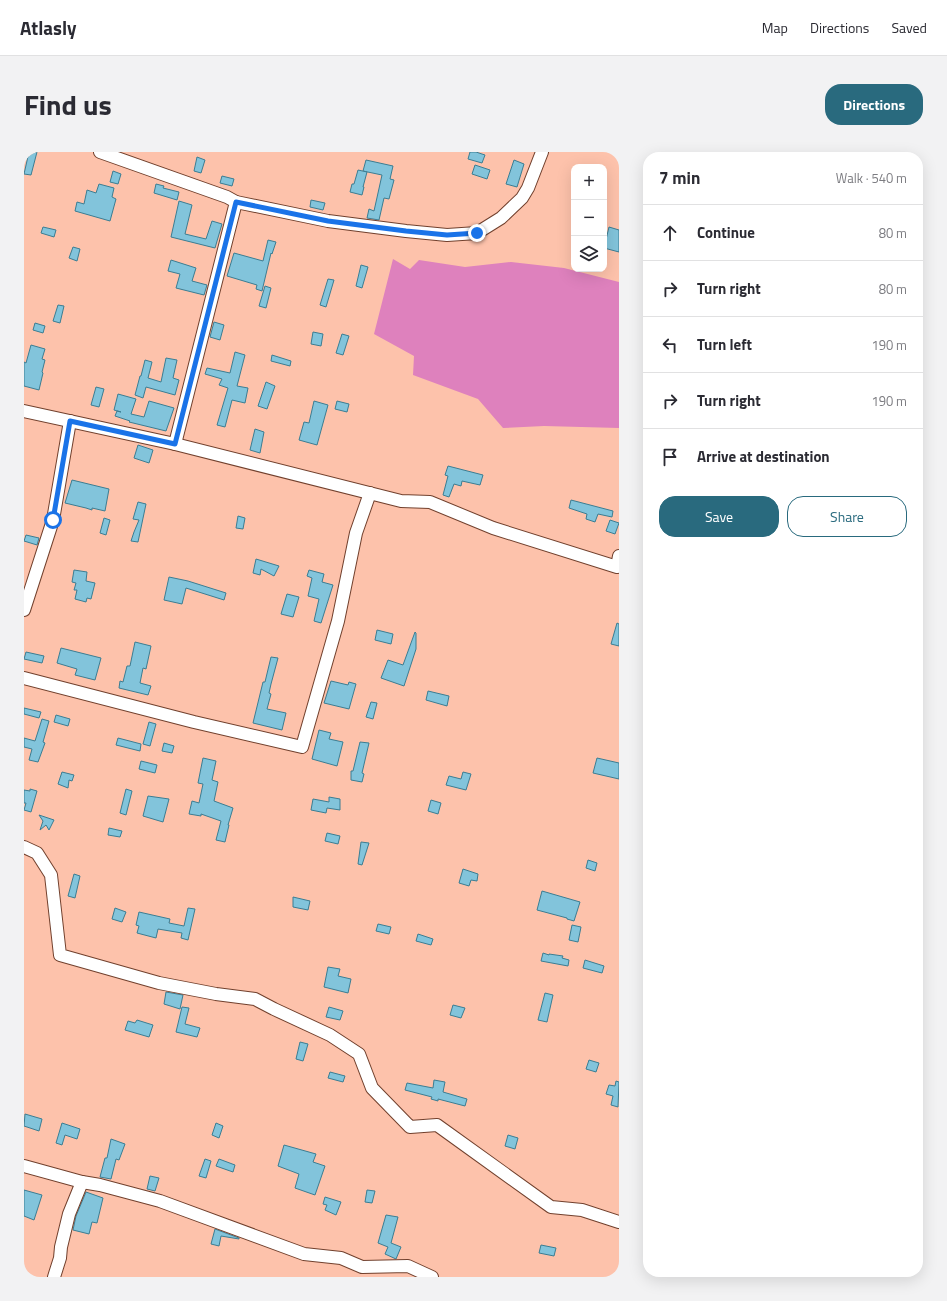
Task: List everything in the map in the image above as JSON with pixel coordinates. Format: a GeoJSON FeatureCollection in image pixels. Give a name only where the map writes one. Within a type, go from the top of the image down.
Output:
{"type":"FeatureCollection","features":[{"type":"Feature","properties":{"kind":"street"},"geometry":{"type":"LineString","coordinates":[[100,152],[227,197],[236,202],[328,221],[447,235],[477,233],[501,218],[522,198],[528,188],[542,152]]}},
{"type":"Feature","properties":{"kind":"street"},"geometry":{"type":"LineString","coordinates":[[175,444],[236,202]]}},
{"type":"Feature","properties":{"kind":"street"},"geometry":{"type":"LineString","coordinates":[[24,411],[175,444],[401,501],[430,502],[493,528],[617,567],[619,556]]}},
{"type":"Feature","properties":{"kind":"street"},"geometry":{"type":"LineString","coordinates":[[24,610],[53,520],[70,421]]}},
{"type":"Feature","properties":{"kind":"street"},"geometry":{"type":"LineString","coordinates":[[24,678],[194,722],[302,747],[338,621],[356,533],[370,494]]}},
{"type":"Feature","properties":{"kind":"street"},"geometry":{"type":"LineString","coordinates":[[24,847],[37,853],[52,875],[60,955],[159,983],[216,994],[255,999],[330,1036],[359,1054],[372,1088],[410,1127],[437,1125],[551,1207],[582,1210],[619,1222]]}},
{"type":"Feature","properties":{"kind":"street"},"geometry":{"type":"LineString","coordinates":[[24,1166],[160,1201],[304,1254],[340,1258],[362,1267],[408,1266],[432,1277]]}},
{"type":"Feature","properties":{"kind":"street"},"geometry":{"type":"LineString","coordinates":[[54,1277],[60,1258],[61,1247],[69,1214],[82,1182]]}},
{"type":"Feature","properties":{"kind":"shaded area"},"geometry":{"type":"Polygon","coordinates":[[[393,259],[410,269],[419,260],[465,267],[511,262],[564,268],[571,270],[571,272],[580,272],[619,282],[619,428],[544,426],[503,428],[478,399],[413,375],[414,356],[374,334],[393,259]]]}},
{"type":"Feature","properties":{"kind":"building"},"geometry":{"type":"Polygon","coordinates":[[[29,152],[37,152],[31,175],[24,174],[29,152]]]}},
{"type":"Feature","properties":{"kind":"building"},"geometry":{"type":"Polygon","coordinates":[[[470,152],[485,155],[482,163],[468,159],[470,152]]]}},
{"type":"Feature","properties":{"kind":"building"},"geometry":{"type":"Polygon","coordinates":[[[197,157],[205,160],[201,173],[194,171],[197,157]]]}},
{"type":"Feature","properties":{"kind":"building"},"geometry":{"type":"Polygon","coordinates":[[[366,160],[393,166],[390,179],[394,180],[389,199],[384,198],[379,220],[367,218],[369,209],[374,211],[382,175],[363,171],[366,160]]]}},
{"type":"Feature","properties":{"kind":"building"},"geometry":{"type":"Polygon","coordinates":[[[514,160],[524,164],[517,187],[506,184],[514,160]]]}},
{"type":"Feature","properties":{"kind":"building"},"geometry":{"type":"Polygon","coordinates":[[[475,165],[490,170],[487,179],[472,174],[475,165]]]}},
{"type":"Feature","properties":{"kind":"building"},"geometry":{"type":"Polygon","coordinates":[[[358,170],[367,172],[362,195],[350,192],[358,170]]]}},
{"type":"Feature","properties":{"kind":"building"},"geometry":{"type":"Polygon","coordinates":[[[113,171],[121,174],[118,184],[110,182],[113,171]]]}},
{"type":"Feature","properties":{"kind":"building"},"geometry":{"type":"Polygon","coordinates":[[[222,176],[234,179],[232,186],[220,183],[222,176]]]}},
{"type":"Feature","properties":{"kind":"building"},"geometry":{"type":"Polygon","coordinates":[[[99,184],[114,188],[112,197],[116,199],[110,221],[75,211],[77,202],[84,204],[87,190],[96,193],[99,184]]]}},
{"type":"Feature","properties":{"kind":"building"},"geometry":{"type":"Polygon","coordinates":[[[156,184],[164,186],[163,188],[179,192],[177,200],[154,193],[156,184]]]}},
{"type":"Feature","properties":{"kind":"building"},"geometry":{"type":"Polygon","coordinates":[[[311,200],[325,203],[323,210],[310,207],[311,200]]]}},
{"type":"Feature","properties":{"kind":"building"},"geometry":{"type":"Polygon","coordinates":[[[179,201],[192,205],[185,234],[206,239],[212,221],[222,224],[215,248],[171,237],[179,201]]]}},
{"type":"Feature","properties":{"kind":"building"},"geometry":{"type":"Polygon","coordinates":[[[43,227],[56,230],[54,237],[41,233],[43,227]]]}},
{"type":"Feature","properties":{"kind":"building"},"geometry":{"type":"Polygon","coordinates":[[[609,227],[619,230],[619,252],[607,249],[607,235],[609,227]]]}},
{"type":"Feature","properties":{"kind":"building"},"geometry":{"type":"Polygon","coordinates":[[[268,240],[276,242],[272,254],[271,253],[262,291],[256,289],[257,285],[227,276],[234,253],[263,261],[268,240]]]}},
{"type":"Feature","properties":{"kind":"building"},"geometry":{"type":"Polygon","coordinates":[[[73,247],[80,249],[77,261],[69,258],[73,247]]]}},
{"type":"Feature","properties":{"kind":"building"},"geometry":{"type":"Polygon","coordinates":[[[171,260],[196,268],[192,281],[207,285],[204,295],[176,288],[180,274],[168,271],[171,260]]]}},
{"type":"Feature","properties":{"kind":"building"},"geometry":{"type":"Polygon","coordinates":[[[361,265],[368,267],[362,288],[356,286],[361,265]]]}},
{"type":"Feature","properties":{"kind":"building"},"geometry":{"type":"Polygon","coordinates":[[[328,279],[334,280],[326,307],[320,305],[328,279]]]}},
{"type":"Feature","properties":{"kind":"building"},"geometry":{"type":"Polygon","coordinates":[[[265,286],[271,288],[266,308],[259,306],[265,286]]]}},
{"type":"Feature","properties":{"kind":"building"},"geometry":{"type":"Polygon","coordinates":[[[58,305],[64,306],[60,323],[53,321],[58,305]]]}},
{"type":"Feature","properties":{"kind":"building"},"geometry":{"type":"Polygon","coordinates":[[[214,322],[224,325],[220,340],[210,337],[214,322]]]}},
{"type":"Feature","properties":{"kind":"building"},"geometry":{"type":"Polygon","coordinates":[[[35,323],[45,326],[43,333],[33,330],[35,323]]]}},
{"type":"Feature","properties":{"kind":"building"},"geometry":{"type":"Polygon","coordinates":[[[313,332],[323,334],[321,346],[311,344],[313,332]]]}},
{"type":"Feature","properties":{"kind":"building"},"geometry":{"type":"Polygon","coordinates":[[[342,334],[349,336],[343,355],[336,353],[342,334]]]}},
{"type":"Feature","properties":{"kind":"building"},"geometry":{"type":"Polygon","coordinates":[[[31,345],[45,349],[42,359],[45,360],[39,390],[24,386],[24,362],[26,363],[31,345]]]}},
{"type":"Feature","properties":{"kind":"building"},"geometry":{"type":"Polygon","coordinates":[[[235,352],[245,355],[237,386],[248,388],[245,403],[232,400],[225,427],[217,425],[228,388],[219,385],[222,379],[205,374],[207,368],[230,373],[235,352]]]}},
{"type":"Feature","properties":{"kind":"building"},"geometry":{"type":"Polygon","coordinates":[[[272,355],[291,361],[290,366],[271,361],[272,355]]]}},
{"type":"Feature","properties":{"kind":"building"},"geometry":{"type":"Polygon","coordinates":[[[166,358],[177,360],[173,378],[179,380],[175,395],[146,387],[143,398],[135,395],[145,360],[152,362],[148,378],[161,382],[166,358]]]}},
{"type":"Feature","properties":{"kind":"building"},"geometry":{"type":"Polygon","coordinates":[[[266,382],[275,386],[267,409],[258,406],[266,382]]]}},
{"type":"Feature","properties":{"kind":"building"},"geometry":{"type":"Polygon","coordinates":[[[96,387],[104,389],[99,407],[91,405],[96,387]]]}},
{"type":"Feature","properties":{"kind":"building"},"geometry":{"type":"Polygon","coordinates":[[[118,394],[136,399],[131,414],[144,417],[149,401],[174,408],[166,431],[129,422],[130,421],[115,416],[117,411],[121,412],[114,410],[118,394]]]}},
{"type":"Feature","properties":{"kind":"building"},"geometry":{"type":"Polygon","coordinates":[[[314,401],[328,405],[317,445],[299,440],[304,422],[309,423],[314,401]]]}},
{"type":"Feature","properties":{"kind":"building"},"geometry":{"type":"Polygon","coordinates":[[[337,401],[349,404],[347,412],[335,409],[337,401]]]}},
{"type":"Feature","properties":{"kind":"building"},"geometry":{"type":"Polygon","coordinates":[[[255,429],[264,432],[260,453],[250,450],[255,429]]]}},
{"type":"Feature","properties":{"kind":"building"},"geometry":{"type":"Polygon","coordinates":[[[138,445],[153,450],[149,463],[134,458],[138,445]]]}},
{"type":"Feature","properties":{"kind":"building"},"geometry":{"type":"Polygon","coordinates":[[[448,466],[483,475],[480,485],[462,481],[461,486],[454,484],[449,497],[443,495],[448,476],[445,475],[448,466]]]}},
{"type":"Feature","properties":{"kind":"building"},"geometry":{"type":"Polygon","coordinates":[[[72,480],[109,489],[105,511],[92,508],[92,510],[65,503],[72,480]]]}},
{"type":"Feature","properties":{"kind":"building"},"geometry":{"type":"Polygon","coordinates":[[[571,500],[613,511],[612,517],[598,514],[595,522],[586,519],[587,514],[569,508],[571,500]]]}},
{"type":"Feature","properties":{"kind":"building"},"geometry":{"type":"Polygon","coordinates":[[[138,502],[146,504],[138,542],[131,541],[139,520],[133,519],[138,502]]]}},
{"type":"Feature","properties":{"kind":"building"},"geometry":{"type":"Polygon","coordinates":[[[238,516],[245,518],[243,529],[236,528],[238,516]]]}},
{"type":"Feature","properties":{"kind":"building"},"geometry":{"type":"Polygon","coordinates":[[[104,518],[110,520],[106,535],[100,533],[104,518]]]}},
{"type":"Feature","properties":{"kind":"building"},"geometry":{"type":"Polygon","coordinates":[[[610,520],[619,523],[615,534],[606,531],[610,520]]]}},
{"type":"Feature","properties":{"kind":"building"},"geometry":{"type":"Polygon","coordinates":[[[26,535],[39,538],[37,545],[24,541],[26,535]]]}},
{"type":"Feature","properties":{"kind":"building"},"geometry":{"type":"Polygon","coordinates":[[[256,559],[279,566],[274,576],[261,569],[260,575],[253,573],[256,559]]]}},
{"type":"Feature","properties":{"kind":"building"},"geometry":{"type":"Polygon","coordinates":[[[74,570],[87,572],[86,581],[95,583],[91,599],[87,598],[86,602],[75,599],[77,590],[74,590],[76,583],[72,582],[74,570]]]}},
{"type":"Feature","properties":{"kind":"building"},"geometry":{"type":"Polygon","coordinates":[[[309,570],[324,574],[322,582],[333,585],[321,623],[314,621],[319,599],[308,596],[312,578],[307,576],[309,570]]]}},
{"type":"Feature","properties":{"kind":"building"},"geometry":{"type":"Polygon","coordinates":[[[169,577],[188,581],[226,593],[224,600],[186,588],[182,604],[164,600],[169,577]]]}},
{"type":"Feature","properties":{"kind":"building"},"geometry":{"type":"Polygon","coordinates":[[[287,594],[299,597],[293,617],[281,614],[287,594]]]}},
{"type":"Feature","properties":{"kind":"building"},"geometry":{"type":"Polygon","coordinates":[[[617,623],[619,624],[619,646],[611,644],[617,623]]]}},
{"type":"Feature","properties":{"kind":"building"},"geometry":{"type":"Polygon","coordinates":[[[377,630],[393,634],[391,644],[375,640],[377,630]]]}},
{"type":"Feature","properties":{"kind":"building"},"geometry":{"type":"Polygon","coordinates":[[[415,632],[416,649],[404,686],[381,678],[388,660],[403,665],[415,632]]]}},
{"type":"Feature","properties":{"kind":"building"},"geometry":{"type":"Polygon","coordinates":[[[135,642],[151,646],[146,669],[143,668],[140,683],[151,686],[148,695],[119,688],[120,681],[123,682],[127,666],[130,666],[135,642]]]}},
{"type":"Feature","properties":{"kind":"building"},"geometry":{"type":"Polygon","coordinates":[[[61,648],[101,658],[95,680],[75,675],[77,669],[57,663],[61,648]]]}},
{"type":"Feature","properties":{"kind":"building"},"geometry":{"type":"Polygon","coordinates":[[[26,652],[44,656],[42,663],[24,659],[26,652]]]}},
{"type":"Feature","properties":{"kind":"building"},"geometry":{"type":"Polygon","coordinates":[[[271,657],[278,658],[269,693],[271,694],[267,709],[286,713],[282,730],[253,723],[271,657]]]}},
{"type":"Feature","properties":{"kind":"building"},"geometry":{"type":"Polygon","coordinates":[[[331,681],[348,685],[349,682],[356,684],[349,709],[324,703],[331,681]]]}},
{"type":"Feature","properties":{"kind":"building"},"geometry":{"type":"Polygon","coordinates":[[[428,691],[449,696],[447,706],[426,700],[428,691]]]}},
{"type":"Feature","properties":{"kind":"building"},"geometry":{"type":"Polygon","coordinates":[[[371,702],[377,703],[373,719],[366,717],[371,702]]]}},
{"type":"Feature","properties":{"kind":"building"},"geometry":{"type":"Polygon","coordinates":[[[24,708],[41,712],[39,718],[24,714],[24,708]]]}},
{"type":"Feature","properties":{"kind":"building"},"geometry":{"type":"Polygon","coordinates":[[[56,715],[70,719],[68,726],[54,722],[56,715]]]}},
{"type":"Feature","properties":{"kind":"building"},"geometry":{"type":"Polygon","coordinates":[[[42,719],[49,721],[43,742],[45,743],[38,762],[29,760],[32,749],[24,747],[24,738],[35,741],[42,719]]]}},
{"type":"Feature","properties":{"kind":"building"},"geometry":{"type":"Polygon","coordinates":[[[149,722],[156,724],[150,746],[143,744],[149,722]]]}},
{"type":"Feature","properties":{"kind":"building"},"geometry":{"type":"Polygon","coordinates":[[[319,730],[331,733],[329,739],[343,742],[337,766],[312,759],[319,730]]]}},
{"type":"Feature","properties":{"kind":"building"},"geometry":{"type":"Polygon","coordinates":[[[118,738],[141,744],[140,751],[116,745],[118,738]]]}},
{"type":"Feature","properties":{"kind":"building"},"geometry":{"type":"Polygon","coordinates":[[[360,742],[369,743],[362,773],[364,774],[362,782],[351,780],[351,771],[353,771],[360,742]]]}},
{"type":"Feature","properties":{"kind":"building"},"geometry":{"type":"Polygon","coordinates":[[[164,743],[174,746],[172,753],[162,751],[164,743]]]}},
{"type":"Feature","properties":{"kind":"building"},"geometry":{"type":"Polygon","coordinates":[[[203,758],[216,761],[212,780],[218,782],[214,801],[233,808],[225,842],[216,840],[221,821],[201,814],[201,816],[189,814],[192,801],[199,803],[203,784],[198,783],[203,758]]]}},
{"type":"Feature","properties":{"kind":"building"},"geometry":{"type":"Polygon","coordinates":[[[597,758],[619,763],[619,779],[593,773],[597,758]]]}},
{"type":"Feature","properties":{"kind":"building"},"geometry":{"type":"Polygon","coordinates":[[[141,761],[157,765],[155,773],[139,769],[141,761]]]}},
{"type":"Feature","properties":{"kind":"building"},"geometry":{"type":"Polygon","coordinates":[[[62,772],[74,775],[72,781],[69,780],[68,788],[58,784],[62,772]]]}},
{"type":"Feature","properties":{"kind":"building"},"geometry":{"type":"Polygon","coordinates":[[[463,772],[471,774],[466,790],[446,785],[449,776],[461,779],[463,772]]]}},
{"type":"Feature","properties":{"kind":"building"},"geometry":{"type":"Polygon","coordinates":[[[30,789],[37,791],[31,812],[24,810],[26,803],[24,803],[24,790],[30,791],[30,789]]]}},
{"type":"Feature","properties":{"kind":"building"},"geometry":{"type":"Polygon","coordinates":[[[126,789],[132,791],[126,815],[120,813],[126,789]]]}},
{"type":"Feature","properties":{"kind":"building"},"geometry":{"type":"Polygon","coordinates":[[[148,796],[169,799],[163,822],[143,816],[148,796]]]}},
{"type":"Feature","properties":{"kind":"building"},"geometry":{"type":"Polygon","coordinates":[[[329,797],[340,799],[340,810],[327,808],[326,813],[311,810],[313,799],[329,802],[329,797]]]}},
{"type":"Feature","properties":{"kind":"building"},"geometry":{"type":"Polygon","coordinates":[[[431,800],[441,803],[438,814],[428,811],[431,800]]]}},
{"type":"Feature","properties":{"kind":"building"},"geometry":{"type":"Polygon","coordinates":[[[39,815],[54,820],[49,830],[46,825],[40,830],[43,821],[39,815]]]}},
{"type":"Feature","properties":{"kind":"building"},"geometry":{"type":"Polygon","coordinates":[[[109,828],[122,831],[120,837],[108,835],[109,828]]]}},
{"type":"Feature","properties":{"kind":"building"},"geometry":{"type":"Polygon","coordinates":[[[327,833],[340,836],[338,844],[325,841],[327,833]]]}},
{"type":"Feature","properties":{"kind":"building"},"geometry":{"type":"Polygon","coordinates":[[[361,842],[369,843],[362,865],[358,864],[361,842]]]}},
{"type":"Feature","properties":{"kind":"building"},"geometry":{"type":"Polygon","coordinates":[[[588,860],[597,863],[595,871],[586,868],[588,860]]]}},
{"type":"Feature","properties":{"kind":"building"},"geometry":{"type":"Polygon","coordinates":[[[463,869],[478,874],[477,881],[471,880],[469,886],[459,883],[463,869]]]}},
{"type":"Feature","properties":{"kind":"building"},"geometry":{"type":"Polygon","coordinates":[[[74,874],[80,876],[75,898],[68,896],[74,874]]]}},
{"type":"Feature","properties":{"kind":"building"},"geometry":{"type":"Polygon","coordinates":[[[542,891],[580,902],[574,921],[537,910],[542,891]]]}},
{"type":"Feature","properties":{"kind":"building"},"geometry":{"type":"Polygon","coordinates":[[[293,897],[310,901],[308,910],[293,907],[293,897]]]}},
{"type":"Feature","properties":{"kind":"building"},"geometry":{"type":"Polygon","coordinates":[[[115,908],[126,912],[122,922],[112,919],[115,908]]]}},
{"type":"Feature","properties":{"kind":"building"},"geometry":{"type":"Polygon","coordinates":[[[188,908],[195,909],[188,940],[181,938],[182,933],[158,929],[156,938],[137,933],[139,926],[136,925],[139,912],[170,919],[169,923],[184,926],[188,908]]]}},
{"type":"Feature","properties":{"kind":"building"},"geometry":{"type":"Polygon","coordinates":[[[378,924],[391,927],[389,934],[376,931],[378,924]]]}},
{"type":"Feature","properties":{"kind":"building"},"geometry":{"type":"Polygon","coordinates":[[[572,925],[581,927],[578,942],[569,940],[572,925]]]}},
{"type":"Feature","properties":{"kind":"building"},"geometry":{"type":"Polygon","coordinates":[[[418,934],[433,939],[431,945],[416,941],[418,934]]]}},
{"type":"Feature","properties":{"kind":"building"},"geometry":{"type":"Polygon","coordinates":[[[543,953],[563,956],[562,958],[569,960],[568,966],[541,961],[543,953]]]}},
{"type":"Feature","properties":{"kind":"building"},"geometry":{"type":"Polygon","coordinates":[[[585,960],[604,966],[602,973],[583,968],[585,960]]]}},
{"type":"Feature","properties":{"kind":"building"},"geometry":{"type":"Polygon","coordinates":[[[328,967],[340,969],[338,976],[351,979],[348,993],[324,987],[328,967]]]}},
{"type":"Feature","properties":{"kind":"building"},"geometry":{"type":"Polygon","coordinates":[[[166,992],[183,995],[180,1009],[164,1004],[166,992]]]}},
{"type":"Feature","properties":{"kind":"building"},"geometry":{"type":"Polygon","coordinates":[[[545,993],[553,995],[547,1022],[538,1020],[545,993]]]}},
{"type":"Feature","properties":{"kind":"building"},"geometry":{"type":"Polygon","coordinates":[[[453,1005],[465,1008],[461,1018],[450,1015],[453,1005]]]}},
{"type":"Feature","properties":{"kind":"building"},"geometry":{"type":"Polygon","coordinates":[[[182,1007],[189,1008],[185,1024],[200,1028],[197,1037],[176,1032],[182,1007]]]}},
{"type":"Feature","properties":{"kind":"building"},"geometry":{"type":"Polygon","coordinates":[[[329,1007],[343,1011],[340,1020],[326,1017],[329,1007]]]}},
{"type":"Feature","properties":{"kind":"building"},"geometry":{"type":"Polygon","coordinates":[[[137,1020],[153,1025],[149,1037],[125,1030],[128,1021],[135,1023],[137,1020]]]}},
{"type":"Feature","properties":{"kind":"building"},"geometry":{"type":"Polygon","coordinates":[[[300,1042],[308,1044],[303,1061],[296,1059],[300,1042]]]}},
{"type":"Feature","properties":{"kind":"building"},"geometry":{"type":"Polygon","coordinates":[[[589,1060],[599,1063],[596,1072],[586,1069],[589,1060]]]}},
{"type":"Feature","properties":{"kind":"building"},"geometry":{"type":"Polygon","coordinates":[[[330,1072],[345,1076],[343,1082],[328,1078],[330,1072]]]}},
{"type":"Feature","properties":{"kind":"building"},"geometry":{"type":"Polygon","coordinates":[[[434,1080],[445,1082],[443,1092],[467,1099],[465,1106],[438,1099],[438,1101],[431,1099],[432,1097],[405,1090],[407,1083],[433,1088],[434,1080]]]}},
{"type":"Feature","properties":{"kind":"building"},"geometry":{"type":"Polygon","coordinates":[[[616,1081],[619,1082],[618,1107],[611,1105],[613,1096],[606,1094],[609,1085],[615,1086],[616,1081]]]}},
{"type":"Feature","properties":{"kind":"building"},"geometry":{"type":"Polygon","coordinates":[[[25,1114],[42,1119],[39,1131],[24,1126],[25,1114]]]}},
{"type":"Feature","properties":{"kind":"building"},"geometry":{"type":"Polygon","coordinates":[[[62,1123],[80,1129],[77,1139],[65,1135],[62,1145],[56,1143],[62,1123]]]}},
{"type":"Feature","properties":{"kind":"building"},"geometry":{"type":"Polygon","coordinates":[[[216,1123],[223,1126],[219,1138],[212,1135],[216,1123]]]}},
{"type":"Feature","properties":{"kind":"building"},"geometry":{"type":"Polygon","coordinates":[[[508,1135],[518,1138],[515,1149],[505,1146],[508,1135]]]}},
{"type":"Feature","properties":{"kind":"building"},"geometry":{"type":"Polygon","coordinates":[[[111,1139],[125,1144],[119,1160],[116,1159],[111,1179],[100,1177],[105,1158],[107,1158],[111,1139]]]}},
{"type":"Feature","properties":{"kind":"building"},"geometry":{"type":"Polygon","coordinates":[[[284,1145],[316,1154],[313,1162],[325,1166],[315,1195],[295,1188],[299,1174],[278,1166],[284,1145]]]}},
{"type":"Feature","properties":{"kind":"building"},"geometry":{"type":"Polygon","coordinates":[[[205,1159],[211,1161],[206,1178],[199,1176],[205,1159]]]}},
{"type":"Feature","properties":{"kind":"building"},"geometry":{"type":"Polygon","coordinates":[[[219,1159],[235,1165],[233,1172],[216,1166],[219,1159]]]}},
{"type":"Feature","properties":{"kind":"building"},"geometry":{"type":"Polygon","coordinates":[[[150,1176],[159,1178],[155,1191],[147,1189],[150,1176]]]}},
{"type":"Feature","properties":{"kind":"building"},"geometry":{"type":"Polygon","coordinates":[[[24,1190],[42,1195],[34,1220],[24,1216],[24,1190]]]}},
{"type":"Feature","properties":{"kind":"building"},"geometry":{"type":"Polygon","coordinates":[[[367,1190],[375,1191],[372,1203],[365,1202],[367,1190]]]}},
{"type":"Feature","properties":{"kind":"building"},"geometry":{"type":"Polygon","coordinates":[[[86,1192],[103,1198],[97,1223],[92,1222],[89,1234],[73,1230],[76,1216],[86,1192]]]}},
{"type":"Feature","properties":{"kind":"building"},"geometry":{"type":"Polygon","coordinates":[[[325,1197],[341,1202],[336,1215],[325,1210],[327,1205],[323,1204],[325,1197]]]}},
{"type":"Feature","properties":{"kind":"building"},"geometry":{"type":"Polygon","coordinates":[[[386,1215],[398,1217],[391,1243],[401,1247],[396,1259],[385,1254],[388,1247],[378,1243],[386,1215]]]}},
{"type":"Feature","properties":{"kind":"building"},"geometry":{"type":"Polygon","coordinates":[[[215,1229],[239,1239],[221,1236],[219,1246],[211,1244],[215,1229]]]}},
{"type":"Feature","properties":{"kind":"building"},"geometry":{"type":"Polygon","coordinates":[[[541,1245],[556,1248],[554,1256],[539,1253],[541,1245]]]}},
{"type":"Feature","properties":{"kind":"route"},"geometry":{"type":"LineString","coordinates":[[53,520],[70,421],[175,444],[236,202],[328,221],[447,235],[477,233]]}}]}
